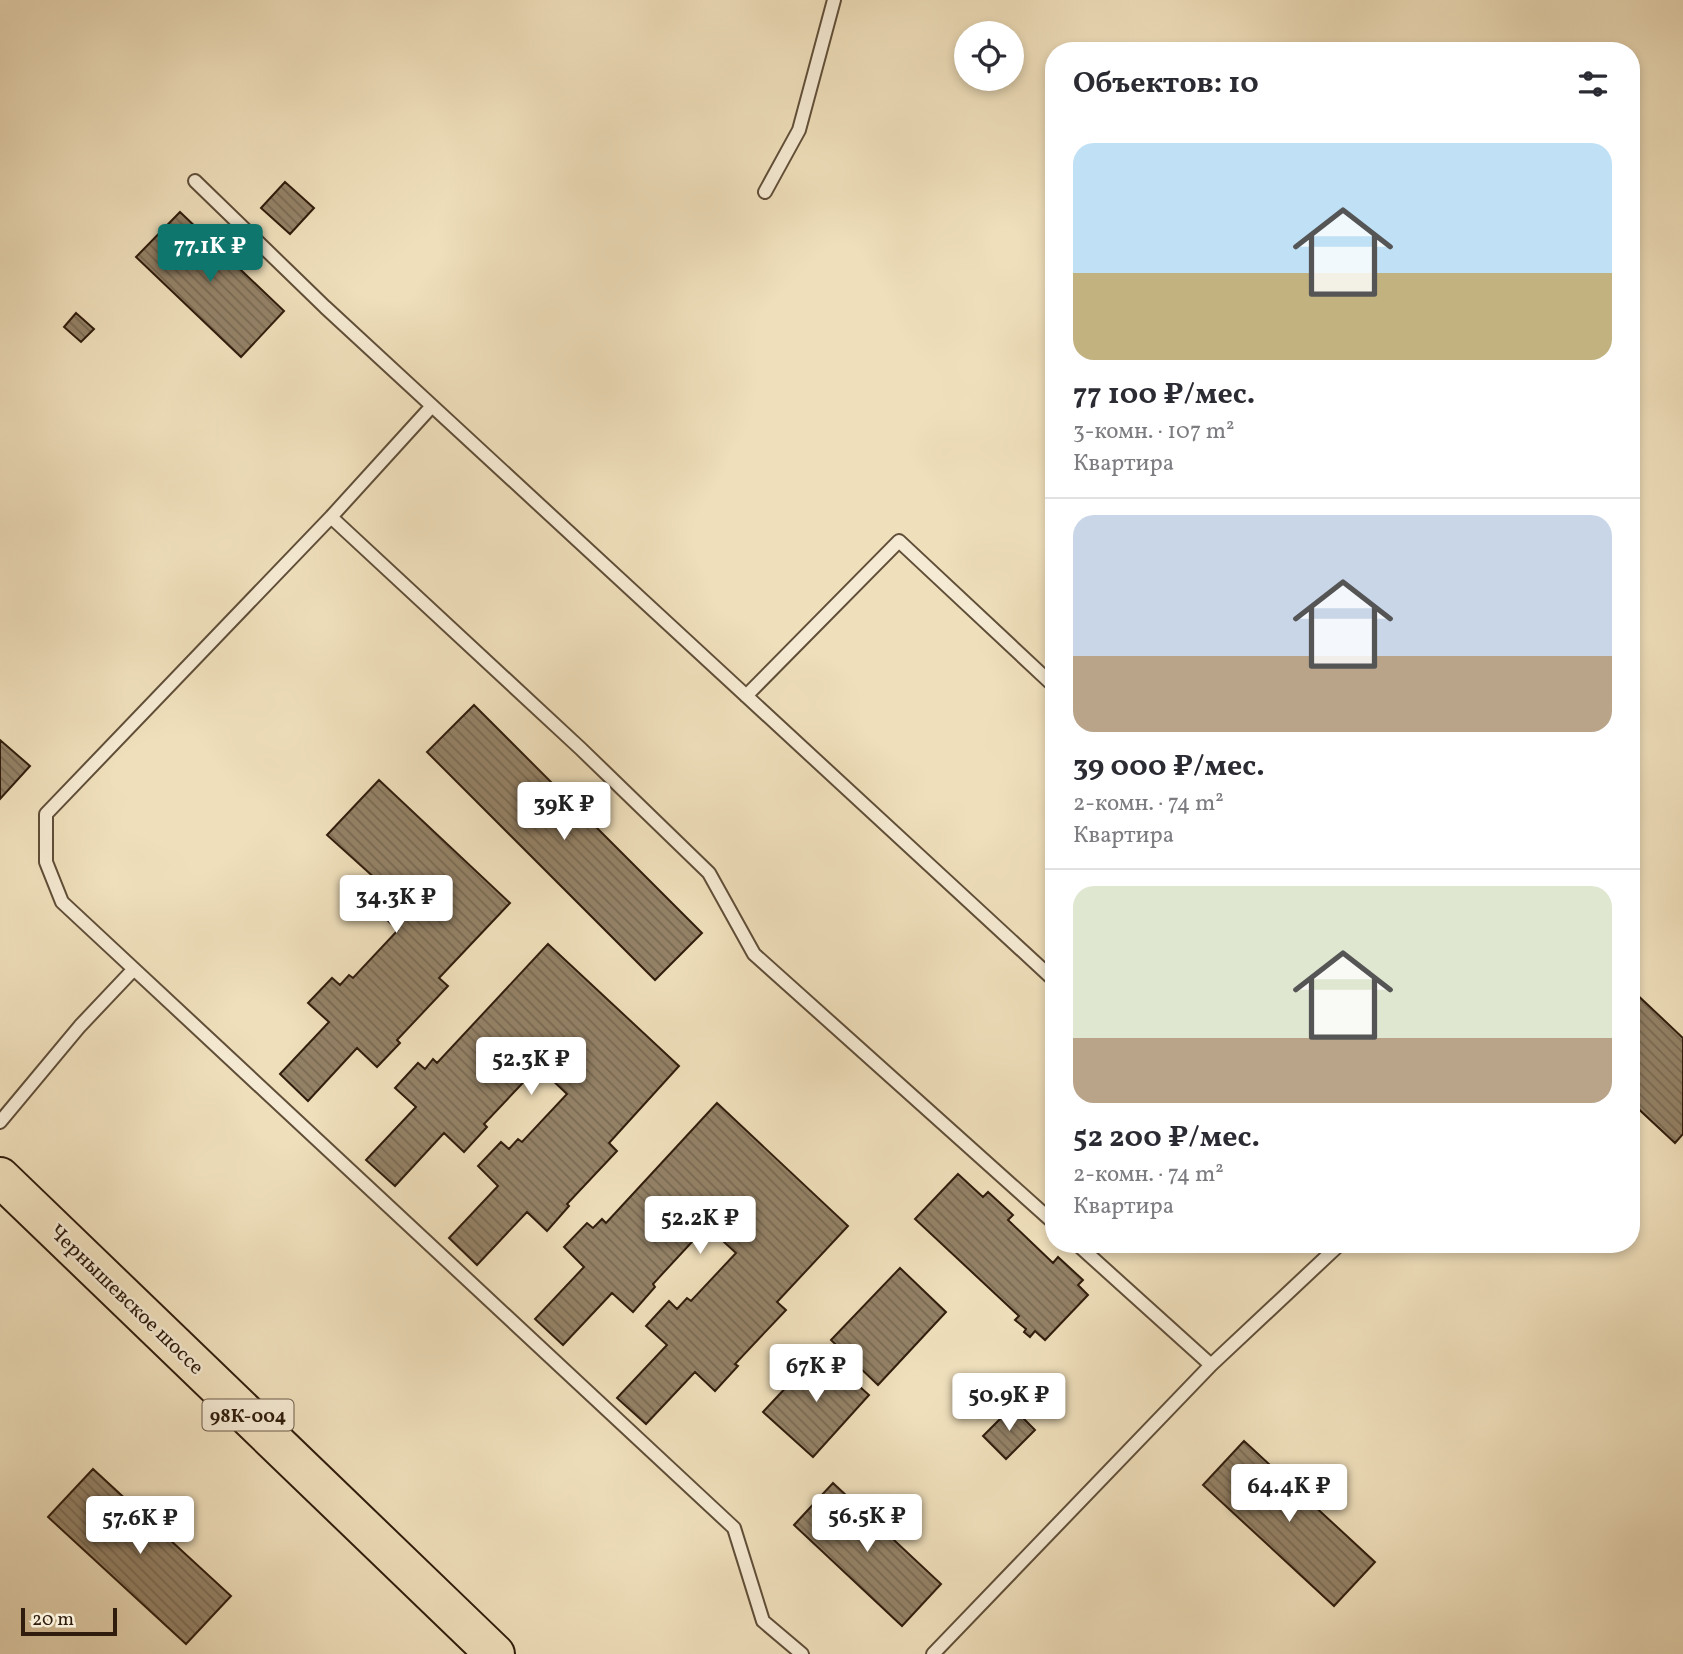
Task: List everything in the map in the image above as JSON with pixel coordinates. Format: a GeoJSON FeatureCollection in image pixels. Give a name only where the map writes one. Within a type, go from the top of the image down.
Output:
{"type":"FeatureCollection","features":[{"type":"Feature","properties":{"kind":"main road","name":"Чернышевское шоссе"},"geometry":{"type":"LineString","coordinates":[[0,1177],[495,1654]]}},
{"type":"Feature","properties":{"kind":"lane"},"geometry":{"type":"LineString","coordinates":[[765,192],[799,130],[834,0]]}},
{"type":"Feature","properties":{"kind":"lane"},"geometry":{"type":"LineString","coordinates":[[195,181],[325,307],[1045,972]]}},
{"type":"Feature","properties":{"kind":"lane"},"geometry":{"type":"LineString","coordinates":[[432,406],[331,517],[46,814],[46,862],[62,902],[734,1528],[763,1621],[802,1654]]}},
{"type":"Feature","properties":{"kind":"lane"},"geometry":{"type":"LineString","coordinates":[[331,517],[581,749],[709,873],[754,954],[1045,1215]]}},
{"type":"Feature","properties":{"kind":"lane"},"geometry":{"type":"LineString","coordinates":[[746,696],[899,541],[1045,678]]}},
{"type":"Feature","properties":{"kind":"lane"},"geometry":{"type":"LineString","coordinates":[[0,1122],[80,1026],[134,969]]}},
{"type":"Feature","properties":{"kind":"lane"},"geometry":{"type":"LineString","coordinates":[[1087,1253],[1211,1365]]}},
{"type":"Feature","properties":{"kind":"lane"},"geometry":{"type":"LineString","coordinates":[[933,1654],[1211,1365],[1330,1253]]}},
{"type":"Feature","properties":{"kind":"building"},"geometry":{"type":"Polygon","coordinates":[[[285,182],[314,208],[290,234],[261,208],[285,182]]]}},
{"type":"Feature","properties":{"kind":"building"},"geometry":{"type":"Polygon","coordinates":[[[180,212],[284,311],[241,357],[136,257],[180,212]]]}},
{"type":"Feature","properties":{"kind":"building"},"geometry":{"type":"Polygon","coordinates":[[[76,313],[94,329],[81,342],[64,327],[76,313]]]}},
{"type":"Feature","properties":{"kind":"building"},"geometry":{"type":"Polygon","coordinates":[[[474,705],[702,933],[655,980],[427,752],[474,705]]]}},
{"type":"Feature","properties":{"kind":"building"},"geometry":{"type":"Polygon","coordinates":[[[0,740],[30,766],[0,799],[0,740]]]}},
{"type":"Feature","properties":{"kind":"building"},"geometry":{"type":"Polygon","coordinates":[[[379,780],[510,903],[439,978],[448,986],[397,1040],[400,1043],[377,1067],[357,1048],[308,1101],[280,1074],[329,1022],[308,1003],[332,978],[340,985],[349,975],[353,978],[398,930],[360,895],[377,880],[327,835],[379,780]]]}},
{"type":"Feature","properties":{"kind":"building"},"geometry":{"type":"Polygon","coordinates":[[[548,944],[679,1066],[609,1143],[617,1151],[567,1204],[569,1206],[547,1231],[527,1212],[477,1265],[449,1238],[498,1186],[478,1166],[501,1142],[509,1149],[518,1139],[522,1142],[567,1094],[530,1059],[526,1063],[534,1071],[484,1124],[487,1127],[464,1152],[444,1133],[395,1186],[366,1160],[416,1107],[395,1088],[418,1063],[425,1069],[433,1059],[437,1063],[548,944]]]}},
{"type":"Feature","properties":{"kind":"building"},"geometry":{"type":"Polygon","coordinates":[[[1640,997],[1683,1038],[1683,1134],[1675,1143],[1640,1110],[1640,997]]]}},
{"type":"Feature","properties":{"kind":"building"},"geometry":{"type":"Polygon","coordinates":[[[717,1103],[848,1226],[777,1302],[786,1310],[735,1364],[738,1366],[715,1391],[695,1372],[646,1424],[617,1398],[667,1345],[646,1326],[669,1301],[677,1309],[687,1298],[691,1301],[736,1253],[698,1218],[695,1222],[703,1230],[653,1284],[655,1287],[633,1312],[612,1293],[563,1345],[535,1319],[584,1267],[564,1247],[587,1223],[593,1228],[602,1219],[606,1223],[717,1103]]]}},
{"type":"Feature","properties":{"kind":"building"},"geometry":{"type":"Polygon","coordinates":[[[958,1174],[983,1197],[988,1192],[1013,1215],[1008,1220],[1053,1263],[1058,1257],[1083,1280],[1078,1285],[1088,1295],[1045,1340],[1035,1331],[1030,1337],[1024,1332],[1026,1329],[1015,1320],[1019,1316],[915,1219],[958,1174]]]}},
{"type":"Feature","properties":{"kind":"building"},"geometry":{"type":"Polygon","coordinates":[[[900,1268],[946,1312],[878,1385],[831,1340],[900,1268]]]}},
{"type":"Feature","properties":{"kind":"building"},"geometry":{"type":"Polygon","coordinates":[[[820,1351],[869,1395],[813,1457],[763,1412],[820,1351]]]}},
{"type":"Feature","properties":{"kind":"building"},"geometry":{"type":"Polygon","coordinates":[[[1012,1407],[1035,1430],[1006,1459],[983,1436],[1012,1407]]]}},
{"type":"Feature","properties":{"kind":"building"},"geometry":{"type":"Polygon","coordinates":[[[1244,1441],[1375,1562],[1334,1606],[1203,1485],[1244,1441]]]}},
{"type":"Feature","properties":{"kind":"building"},"geometry":{"type":"Polygon","coordinates":[[[93,1469],[231,1596],[186,1644],[48,1517],[93,1469]]]}},
{"type":"Feature","properties":{"kind":"building"},"geometry":{"type":"Polygon","coordinates":[[[833,1483],[941,1584],[902,1626],[794,1525],[833,1483]]]}}]}
